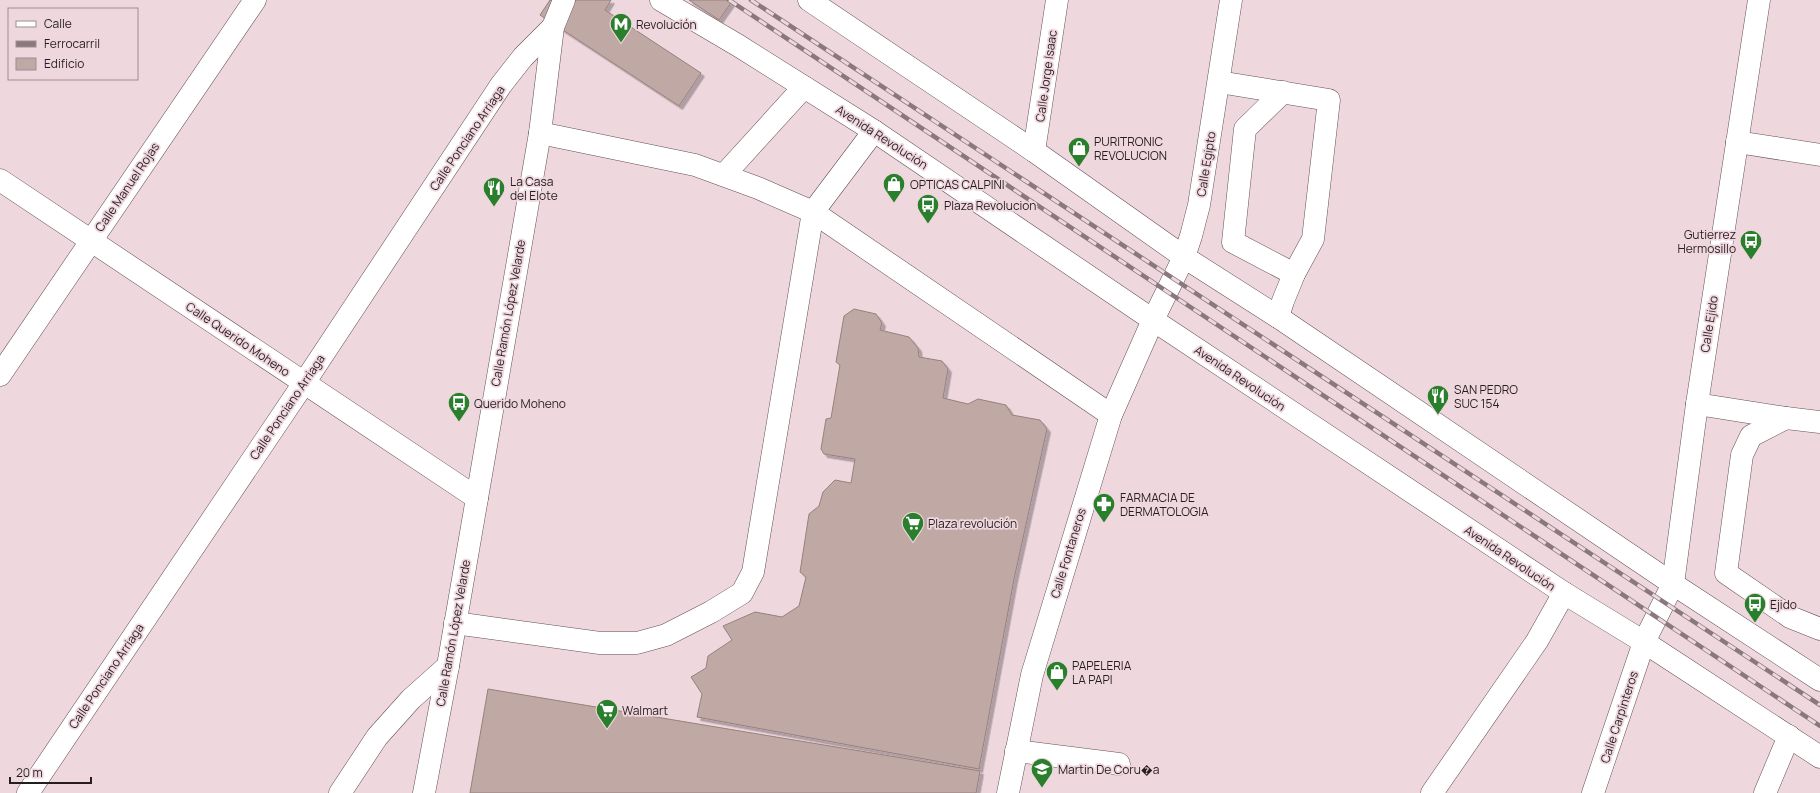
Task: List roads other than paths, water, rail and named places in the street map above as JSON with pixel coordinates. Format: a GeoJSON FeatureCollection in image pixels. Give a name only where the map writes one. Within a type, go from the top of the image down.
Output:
{"type":"FeatureCollection","features":[{"type":"Feature","properties":{"kind":"street","name":"Calle Manuel Rojas"},"geometry":{"type":"LineString","coordinates":[[0,375],[254,0]]}},
{"type":"Feature","properties":{"kind":"street","name":"Calle Ramón López Velarde"},"geometry":{"type":"LineString","coordinates":[[424,793],[448,666],[540,133],[553,27],[564,0]]}},
{"type":"Feature","properties":{"kind":"street","name":"Avenida Revolución"},"geometry":{"type":"LineString","coordinates":[[660,0],[874,131],[1153,320],[1564,594],[1644,642],[1820,757]]}},
{"type":"Feature","properties":{"kind":"street"},"geometry":{"type":"LineString","coordinates":[[809,0],[1034,151],[1184,257],[1278,317],[1673,584],[1818,674]]}},
{"type":"Feature","properties":{"kind":"street","name":"Calle Jorge Isaac"},"geometry":{"type":"LineString","coordinates":[[1034,151],[1057,0]]}},
{"type":"Feature","properties":{"kind":"street","name":"Calle Egipto"},"geometry":{"type":"LineString","coordinates":[[1153,320],[1184,257],[1199,205],[1231,0]]}},
{"type":"Feature","properties":{"kind":"street","name":"Calle Ejido"},"geometry":{"type":"LineString","coordinates":[[1644,642],[1673,584],[1697,404],[1759,0]]}},
{"type":"Feature","properties":{"kind":"street","name":"Calle Ponciano Arriaga"},"geometry":{"type":"LineString","coordinates":[[28,793],[304,383],[501,85],[523,58],[553,27]]}},
{"type":"Feature","properties":{"kind":"street"},"geometry":{"type":"LineString","coordinates":[[1219,82],[1330,100],[1313,239],[1294,274],[1278,317]]}},
{"type":"Feature","properties":{"kind":"street"},"geometry":{"type":"LineString","coordinates":[[724,175],[804,87]]}},
{"type":"Feature","properties":{"kind":"street"},"geometry":{"type":"LineString","coordinates":[[1283,92],[1245,129],[1233,242],[1294,274]]}},
{"type":"Feature","properties":{"kind":"street"},"geometry":{"type":"LineString","coordinates":[[455,623],[600,643],[638,643],[666,635],[711,612],[742,593],[753,572],[813,212],[874,131]]}},
{"type":"Feature","properties":{"kind":"street"},"geometry":{"type":"LineString","coordinates":[[540,133],[695,165],[758,188],[813,212],[1111,415]]}},
{"type":"Feature","properties":{"kind":"street"},"geometry":{"type":"LineString","coordinates":[[1737,142],[1820,155]]}},
{"type":"Feature","properties":{"kind":"street","name":"Calle Querido Moheno"},"geometry":{"type":"LineString","coordinates":[[0,180],[477,498]]}},
{"type":"Feature","properties":{"kind":"street","name":"Calle Fontaneros"},"geometry":{"type":"LineString","coordinates":[[1008,793],[1032,675],[1111,415],[1153,320]]}},
{"type":"Feature","properties":{"kind":"street"},"geometry":{"type":"LineString","coordinates":[[1697,404],[1820,422]]}},
{"type":"Feature","properties":{"kind":"street"},"geometry":{"type":"LineString","coordinates":[[1786,418],[1751,436],[1742,455],[1726,573],[1790,617],[1820,629]]}},
{"type":"Feature","properties":{"kind":"street"},"geometry":{"type":"LineString","coordinates":[[1432,793],[1537,641],[1564,594]]}},
{"type":"Feature","properties":{"kind":"street","name":"Calle Carpinteros"},"geometry":{"type":"LineString","coordinates":[[1593,793],[1644,642]]}},
{"type":"Feature","properties":{"kind":"street"},"geometry":{"type":"LineString","coordinates":[[340,793],[377,738],[411,699],[448,666]]}},
{"type":"Feature","properties":{"kind":"street"},"geometry":{"type":"LineString","coordinates":[[1764,793],[1789,736]]}},
{"type":"Feature","properties":{"kind":"street"},"geometry":{"type":"LineString","coordinates":[[1016,751],[1119,764]]}},
{"type":"Feature","properties":{"kind":"railway"},"geometry":{"type":"LineString","coordinates":[[729,0],[1820,726]]}},
{"type":"Feature","properties":{"kind":"railway"},"geometry":{"type":"LineString","coordinates":[[751,0],[1820,705]]}},
{"type":"Feature","properties":{"kind":"place","name":"Revolución"},"geometry":{"type":"Point","coordinates":[621,44]}},
{"type":"Feature","properties":{"kind":"place","name":"PURITRONIC REVOLUCION"},"geometry":{"type":"Point","coordinates":[1079,168]}},
{"type":"Feature","properties":{"kind":"place","name":"OPTICAS CALPINI"},"geometry":{"type":"Point","coordinates":[894,204]}},
{"type":"Feature","properties":{"kind":"place","name":"La Casa del Elote"},"geometry":{"type":"Point","coordinates":[494,208]}},
{"type":"Feature","properties":{"kind":"place","name":"Plaza Revolucion"},"geometry":{"type":"Point","coordinates":[928,224]}},
{"type":"Feature","properties":{"kind":"place","name":"Gutierrez Hermosillo"},"geometry":{"type":"Point","coordinates":[1751,260]}},
{"type":"Feature","properties":{"kind":"place","name":"SAN PEDRO SUC 154"},"geometry":{"type":"Point","coordinates":[1438,416]}},
{"type":"Feature","properties":{"kind":"place","name":"Querido Moheno"},"geometry":{"type":"Point","coordinates":[459,422]}},
{"type":"Feature","properties":{"kind":"place","name":"FARMACIA DE DERMATOLOGIA"},"geometry":{"type":"Point","coordinates":[1104,524]}},
{"type":"Feature","properties":{"kind":"place","name":"Plaza revolución"},"geometry":{"type":"Point","coordinates":[913,542]}},
{"type":"Feature","properties":{"kind":"place","name":"Ejido"},"geometry":{"type":"Point","coordinates":[1755,624]}},
{"type":"Feature","properties":{"kind":"place","name":"PAPELERIA LA PAPI"},"geometry":{"type":"Point","coordinates":[1057,692]}},
{"type":"Feature","properties":{"kind":"place","name":"Walmart"},"geometry":{"type":"Point","coordinates":[607,730]}},
{"type":"Feature","properties":{"kind":"place","name":"Martin De Coru�a"},"geometry":{"type":"Point","coordinates":[1042,788]}}]}
